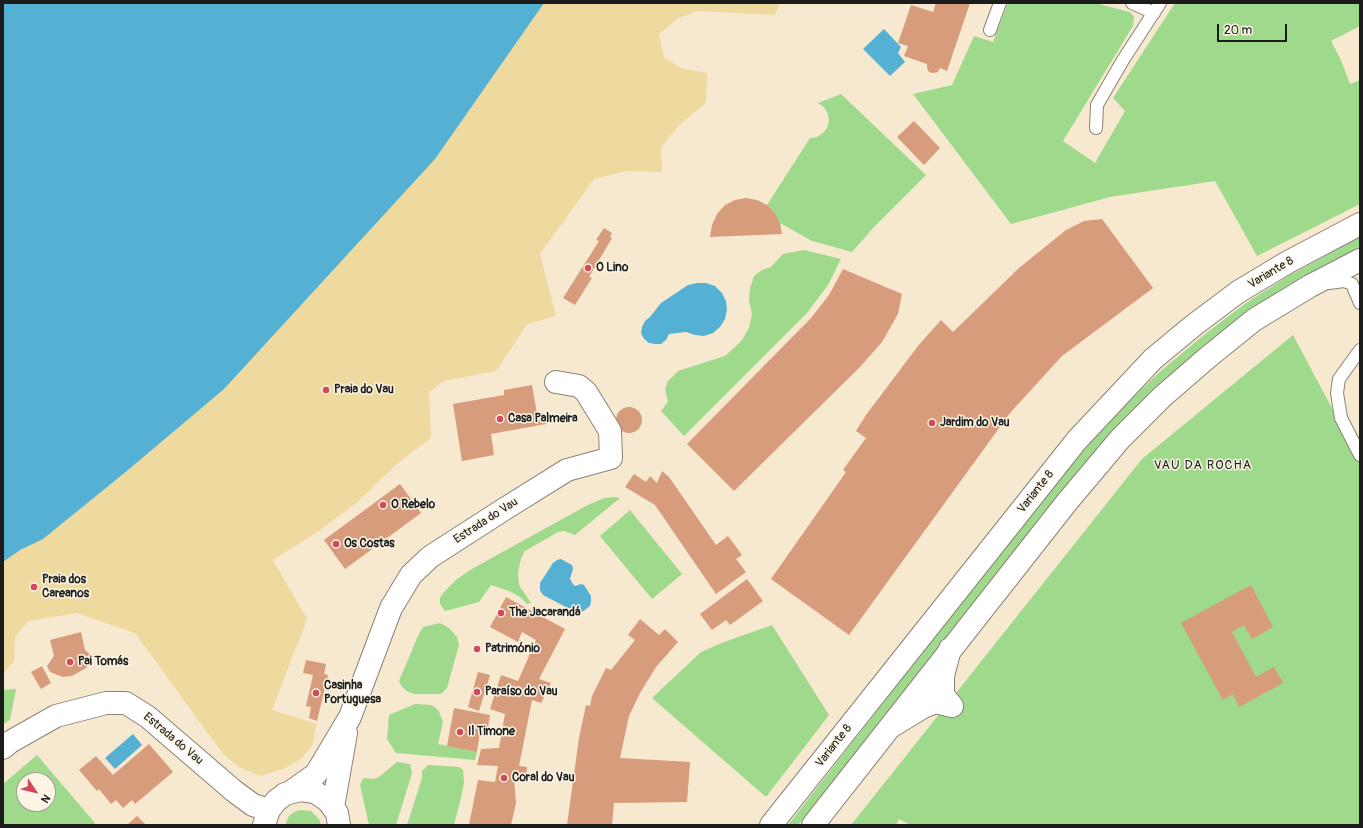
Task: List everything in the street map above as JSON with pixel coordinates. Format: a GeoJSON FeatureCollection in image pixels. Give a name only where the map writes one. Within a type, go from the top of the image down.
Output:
{"type":"FeatureCollection","features":[{"type":"Feature","properties":{"kind":"main road","name":"Variante 8"},"geometry":{"type":"LineString","coordinates":[[771,825],[1077,440],[1153,359],[1194,325],[1238,292],[1288,262],[1360,224]]}},
{"type":"Feature","properties":{"kind":"main road"},"geometry":{"type":"LineString","coordinates":[[812,825],[1067,502],[1125,434],[1162,397],[1254,320],[1310,286],[1360,260]]}},
{"type":"Feature","properties":{"kind":"main road","name":"Estrada do Vau"},"geometry":{"type":"LineString","coordinates":[[3,748],[10,742],[56,716],[106,703],[126,704],[148,717],[234,791],[253,805],[266,818],[276,801],[316,774],[350,716],[391,608],[411,575],[430,557],[567,470],[611,458],[610,431],[586,392],[579,386],[556,382]]}},
{"type":"Feature","properties":{"kind":"main road"},"geometry":{"type":"LineString","coordinates":[[888,728],[923,707],[936,702],[952,706],[943,695],[944,676],[950,649]]}},
{"type":"Feature","properties":{"kind":"main road","name":"Estrada do Vau"},"geometry":{"type":"LineString","coordinates":[[336,816],[350,716]]}},
{"type":"Feature","properties":{"kind":"main road"},"geometry":{"type":"LineString","coordinates":[[763,825],[800,789]]}},
{"type":"Feature","properties":{"kind":"main road"},"geometry":{"type":"LineString","coordinates":[[292,791],[308,790],[316,792],[323,796],[336,816]]}},
{"type":"Feature","properties":{"kind":"lane"},"geometry":{"type":"LineString","coordinates":[[990,30],[1000,3]]}},
{"type":"Feature","properties":{"kind":"lane"},"geometry":{"type":"LineString","coordinates":[[1096,128],[1097,105],[1123,60],[1157,8],[1132,3]]}},
{"type":"Feature","properties":{"kind":"lane"},"geometry":{"type":"LineString","coordinates":[[1310,286],[1344,281],[1352,284],[1360,303]]}},
{"type":"Feature","properties":{"kind":"lane"},"geometry":{"type":"LineString","coordinates":[[1360,350],[1339,379],[1337,393],[1341,418],[1360,455]]}},
{"type":"Feature","properties":{"kind":"green space"},"geometry":{"type":"Polygon","coordinates":[[[1008,3],[1095,3],[1130,12],[1134,17],[1133,26],[1063,141],[1095,163],[1125,111],[1113,98],[1175,3],[1360,3],[1360,26],[1331,41],[1340,58],[1350,84],[1360,80],[1360,204],[1257,256],[1215,181],[1110,197],[1011,224],[913,94],[952,85],[974,36],[993,42],[1008,3]]]}},
{"type":"Feature","properties":{"kind":"green space"},"geometry":{"type":"Polygon","coordinates":[[[841,94],[926,175],[874,227],[852,252],[812,241],[780,223],[775,213],[767,205],[810,138],[817,137],[827,128],[829,121],[828,114],[824,107],[818,103],[841,94]]]}},
{"type":"Feature","properties":{"kind":"green space"},"geometry":{"type":"Polygon","coordinates":[[[1360,237],[1360,248],[1300,280],[1218,335],[1171,374],[1128,414],[1057,497],[798,825],[788,825],[1046,494],[1118,411],[1162,370],[1205,334],[1246,303],[1290,275],[1360,237]]]}},
{"type":"Feature","properties":{"kind":"green space"},"geometry":{"type":"Polygon","coordinates":[[[804,250],[841,259],[828,285],[807,313],[684,436],[661,411],[668,402],[665,389],[668,381],[678,371],[725,356],[734,348],[742,340],[749,328],[752,314],[749,301],[750,288],[754,276],[762,270],[771,267],[783,254],[804,250]]]}},
{"type":"Feature","properties":{"kind":"green space"},"geometry":{"type":"Polygon","coordinates":[[[1293,335],[1360,461],[1360,825],[910,825],[899,819],[896,825],[851,825],[1142,459],[1293,335]]]}},
{"type":"Feature","properties":{"kind":"green space"},"geometry":{"type":"Polygon","coordinates":[[[604,498],[620,498],[575,535],[564,531],[558,532],[525,551],[521,558],[518,573],[519,585],[531,603],[527,604],[520,597],[509,591],[491,585],[479,602],[445,611],[440,604],[440,598],[443,593],[456,580],[470,570],[586,506],[604,498]]]}},
{"type":"Feature","properties":{"kind":"green space"},"geometry":{"type":"Polygon","coordinates":[[[630,510],[682,574],[652,599],[600,536],[630,510]]]}},
{"type":"Feature","properties":{"kind":"green space"},"geometry":{"type":"Polygon","coordinates":[[[440,623],[449,628],[457,637],[459,645],[447,688],[441,694],[415,694],[408,692],[402,687],[399,681],[418,636],[423,627],[440,623]]]}},
{"type":"Feature","properties":{"kind":"green space"},"geometry":{"type":"Polygon","coordinates":[[[772,625],[829,715],[766,797],[652,698],[701,652],[772,625]]]}},
{"type":"Feature","properties":{"kind":"green space"},"geometry":{"type":"Polygon","coordinates":[[[16,689],[10,720],[3,724],[3,690],[16,689]]]}},
{"type":"Feature","properties":{"kind":"green space"},"geometry":{"type":"Polygon","coordinates":[[[415,704],[432,705],[439,711],[443,722],[438,744],[477,752],[475,760],[396,753],[387,739],[389,715],[415,704]]]}},
{"type":"Feature","properties":{"kind":"green space"},"geometry":{"type":"Polygon","coordinates":[[[37,755],[52,772],[17,772],[37,755]]]}},
{"type":"Feature","properties":{"kind":"green space"},"geometry":{"type":"Polygon","coordinates":[[[397,762],[410,764],[412,773],[396,825],[369,825],[360,785],[362,780],[364,778],[373,779],[379,777],[397,762]]]}},
{"type":"Feature","properties":{"kind":"green space"},"geometry":{"type":"Polygon","coordinates":[[[428,765],[459,767],[463,770],[464,782],[454,825],[407,825],[422,778],[422,771],[428,765]]]}},
{"type":"Feature","properties":{"kind":"green space"},"geometry":{"type":"Polygon","coordinates":[[[16,773],[16,812],[56,812],[56,777],[95,823],[94,825],[3,825],[3,784],[16,773]]]}},
{"type":"Feature","properties":{"kind":"green space"},"geometry":{"type":"Polygon","coordinates":[[[299,810],[311,811],[319,819],[321,825],[285,825],[289,816],[299,810]]]}},
{"type":"Feature","properties":{"kind":"sand","name":"Praia do Vau"},"geometry":{"type":"Polygon","coordinates":[[[468,3],[780,3],[775,15],[697,11],[679,18],[659,34],[664,57],[680,68],[707,73],[706,103],[679,125],[661,148],[662,172],[626,171],[594,179],[540,254],[556,316],[527,324],[496,371],[444,381],[429,392],[431,438],[398,463],[355,504],[317,532],[273,560],[307,619],[272,710],[317,724],[312,746],[302,758],[284,769],[260,776],[239,767],[223,754],[135,633],[77,613],[28,621],[15,637],[14,661],[3,674],[3,409],[468,3]]]}},
{"type":"Feature","properties":{"kind":"water"},"geometry":{"type":"Polygon","coordinates":[[[3,3],[544,3],[435,159],[224,389],[43,539],[20,550],[3,562],[3,3]]]}},
{"type":"Feature","properties":{"kind":"water"},"geometry":{"type":"Polygon","coordinates":[[[884,29],[901,47],[898,53],[905,62],[890,76],[863,49],[884,29]]]}},
{"type":"Feature","properties":{"kind":"water"},"geometry":{"type":"Polygon","coordinates":[[[706,283],[715,286],[722,293],[726,301],[727,310],[725,319],[720,327],[713,333],[704,336],[686,332],[669,334],[666,340],[661,344],[649,343],[644,339],[641,333],[642,327],[645,321],[661,303],[688,285],[706,283]]]}},
{"type":"Feature","properties":{"kind":"water"},"geometry":{"type":"Polygon","coordinates":[[[561,559],[572,565],[573,569],[570,579],[573,584],[575,586],[581,584],[584,585],[591,596],[590,606],[582,612],[572,610],[562,605],[543,595],[540,590],[540,583],[553,563],[561,559]]]}},
{"type":"Feature","properties":{"kind":"water"},"geometry":{"type":"Polygon","coordinates":[[[133,734],[142,745],[115,769],[105,758],[133,734]]]}},
{"type":"Feature","properties":{"kind":"building"},"geometry":{"type":"Polygon","coordinates":[[[936,3],[970,3],[947,71],[940,68],[938,72],[933,73],[929,72],[927,64],[904,56],[908,46],[898,43],[911,5],[933,12],[936,3]]]}},
{"type":"Feature","properties":{"kind":"building"},"geometry":{"type":"Polygon","coordinates":[[[914,121],[940,148],[924,165],[897,137],[914,121]]]}},
{"type":"Feature","properties":{"kind":"building"},"geometry":{"type":"Polygon","coordinates":[[[746,198],[757,200],[767,205],[775,213],[780,223],[782,234],[710,237],[712,225],[717,214],[725,205],[735,200],[746,198]]]}},
{"type":"Feature","properties":{"kind":"building","name":"Jardim do Vau"},"geometry":{"type":"Polygon","coordinates":[[[1102,219],[1153,288],[1062,356],[1010,413],[849,635],[771,579],[846,472],[843,470],[866,438],[856,431],[866,415],[918,346],[941,320],[953,332],[1019,268],[1066,230],[1084,221],[1102,219]]]}},
{"type":"Feature","properties":{"kind":"building"},"geometry":{"type":"Polygon","coordinates":[[[604,228],[612,233],[610,237],[612,238],[589,277],[592,278],[575,305],[563,298],[599,241],[596,240],[604,228]]]}},
{"type":"Feature","properties":{"kind":"building"},"geometry":{"type":"Polygon","coordinates":[[[843,269],[902,294],[898,314],[882,342],[860,367],[734,491],[687,444],[811,318],[829,295],[843,269]]]}},
{"type":"Feature","properties":{"kind":"building","name":"Casa Palmeira"},"geometry":{"type":"Polygon","coordinates":[[[532,385],[537,414],[544,413],[546,424],[491,434],[494,455],[462,461],[453,404],[504,395],[504,390],[532,385]]]}},
{"type":"Feature","properties":{"kind":"building"},"geometry":{"type":"Polygon","coordinates":[[[629,407],[638,411],[642,420],[638,429],[629,433],[620,429],[616,420],[620,411],[629,407]]]}},
{"type":"Feature","properties":{"kind":"building"},"geometry":{"type":"Polygon","coordinates":[[[662,471],[669,477],[716,545],[728,536],[742,555],[736,559],[746,572],[716,594],[655,505],[625,487],[634,474],[646,482],[650,476],[657,483],[662,471]]]}},
{"type":"Feature","properties":{"kind":"building"},"geometry":{"type":"Polygon","coordinates":[[[400,484],[421,513],[345,569],[324,540],[400,484]]]}},
{"type":"Feature","properties":{"kind":"building"},"geometry":{"type":"Polygon","coordinates":[[[747,579],[763,601],[730,625],[726,620],[712,630],[700,614],[747,579]]]}},
{"type":"Feature","properties":{"kind":"building"},"geometry":{"type":"Polygon","coordinates":[[[1251,585],[1273,627],[1252,639],[1244,625],[1232,632],[1256,677],[1274,667],[1283,683],[1239,707],[1233,694],[1223,700],[1181,623],[1251,585]]]}},
{"type":"Feature","properties":{"kind":"building"},"geometry":{"type":"Polygon","coordinates":[[[506,597],[565,629],[539,679],[551,683],[541,703],[532,700],[519,766],[527,767],[526,780],[514,780],[516,803],[511,825],[469,825],[478,780],[495,782],[498,766],[477,765],[481,749],[499,748],[505,714],[490,709],[501,675],[518,681],[536,640],[522,632],[518,642],[490,627],[506,597]]]}},
{"type":"Feature","properties":{"kind":"building"},"geometry":{"type":"Polygon","coordinates":[[[640,619],[659,635],[665,629],[678,642],[656,667],[640,693],[629,716],[620,758],[690,762],[687,802],[614,803],[612,825],[567,825],[579,738],[586,705],[590,706],[592,696],[606,668],[611,670],[635,640],[628,635],[640,619]]]}},
{"type":"Feature","properties":{"kind":"building","name":"Pai Tomás"},"geometry":{"type":"Polygon","coordinates":[[[81,632],[85,650],[92,656],[92,660],[86,668],[72,676],[63,677],[50,672],[47,666],[54,656],[50,640],[81,632]]]}},
{"type":"Feature","properties":{"kind":"building"},"geometry":{"type":"Polygon","coordinates":[[[306,660],[326,664],[324,674],[328,675],[317,721],[309,718],[311,707],[306,706],[313,675],[303,673],[306,660]]]}},
{"type":"Feature","properties":{"kind":"building"},"geometry":{"type":"Polygon","coordinates":[[[42,666],[51,683],[41,689],[31,672],[42,666]]]}},
{"type":"Feature","properties":{"kind":"building"},"geometry":{"type":"Polygon","coordinates":[[[478,672],[490,675],[479,711],[468,707],[478,672]]]}},
{"type":"Feature","properties":{"kind":"building"},"geometry":{"type":"Polygon","coordinates":[[[454,708],[490,715],[487,734],[480,732],[477,752],[447,746],[454,708]]]}},
{"type":"Feature","properties":{"kind":"building"},"geometry":{"type":"Polygon","coordinates":[[[149,744],[173,772],[135,804],[132,800],[123,808],[116,800],[111,804],[99,789],[97,791],[79,770],[96,756],[113,775],[149,744]]]}},
{"type":"Feature","properties":{"kind":"building"},"geometry":{"type":"Polygon","coordinates":[[[137,816],[146,825],[127,825],[137,816]]]}},
{"type":"Feature","properties":{"kind":"place","name":"O Lino"},"geometry":{"type":"Point","coordinates":[588,268]}},
{"type":"Feature","properties":{"kind":"place","name":"Praia do Vau"},"geometry":{"type":"Point","coordinates":[326,390]}},
{"type":"Feature","properties":{"kind":"place","name":"Casa Palmeira"},"geometry":{"type":"Point","coordinates":[500,419]}},
{"type":"Feature","properties":{"kind":"place","name":"Jardim do Vau"},"geometry":{"type":"Point","coordinates":[932,423]}},
{"type":"Feature","properties":{"kind":"place","name":"O Rebelo"},"geometry":{"type":"Point","coordinates":[383,505]}},
{"type":"Feature","properties":{"kind":"place","name":"Os Costas"},"geometry":{"type":"Point","coordinates":[336,544]}},
{"type":"Feature","properties":{"kind":"place","name":"Praia dos Careanos"},"geometry":{"type":"Point","coordinates":[34,587]}},
{"type":"Feature","properties":{"kind":"place","name":"The Jacarandá"},"geometry":{"type":"Point","coordinates":[501,613]}},
{"type":"Feature","properties":{"kind":"place","name":"Património"},"geometry":{"type":"Point","coordinates":[477,649]}},
{"type":"Feature","properties":{"kind":"place","name":"Pai Tomás"},"geometry":{"type":"Point","coordinates":[70,662]}},
{"type":"Feature","properties":{"kind":"place","name":"Paraíso do Vau"},"geometry":{"type":"Point","coordinates":[477,692]}},
{"type":"Feature","properties":{"kind":"place","name":"Casinha Portuguesa"},"geometry":{"type":"Point","coordinates":[316,693]}},
{"type":"Feature","properties":{"kind":"place","name":"Il Timone"},"geometry":{"type":"Point","coordinates":[460,732]}},
{"type":"Feature","properties":{"kind":"place","name":"Coral do Vau"},"geometry":{"type":"Point","coordinates":[504,778]}},
{"type":"Feature","properties":{"kind":"district","name":"VAU DA ROCHA"},"geometry":{"type":"Point","coordinates":[1203,466]}}]}
